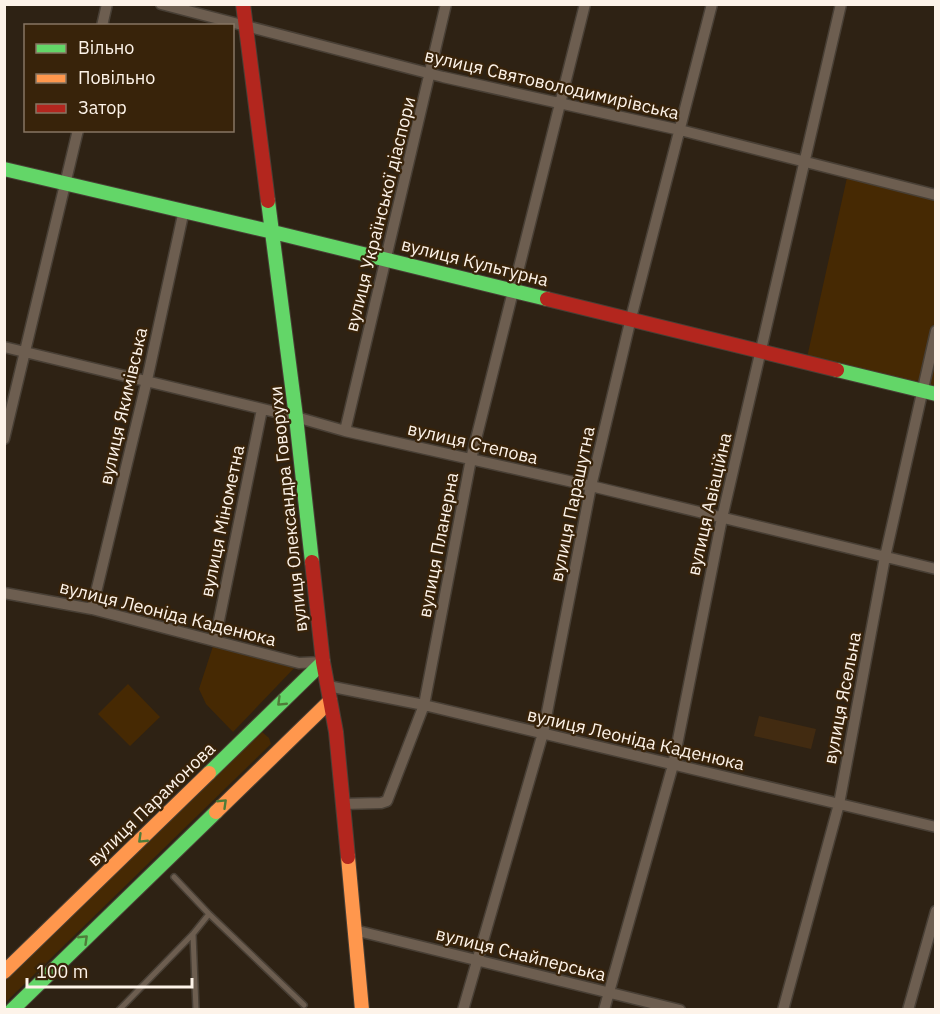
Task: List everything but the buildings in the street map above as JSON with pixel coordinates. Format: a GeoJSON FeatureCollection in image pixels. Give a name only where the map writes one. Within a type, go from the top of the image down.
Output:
{"type":"FeatureCollection","features":[{"type":"Feature","properties":{"kind":"street"},"geometry":{"type":"LineString","coordinates":[[102,24],[107,4]]}},
{"type":"Feature","properties":{"kind":"street","name":"вулиця Святоволодимирівська"},"geometry":{"type":"LineString","coordinates":[[161,4],[431,74],[680,130],[936,195]]}},
{"type":"Feature","properties":{"kind":"street","name":"вулиця Олександра Говорухи"},"geometry":{"type":"LineString","coordinates":[[243,4],[248,26],[297,417],[323,662],[336,732],[362,1010]]}},
{"type":"Feature","properties":{"kind":"street","name":"вулиця Української діаспори"},"geometry":{"type":"LineString","coordinates":[[345,431],[446,4]]}},
{"type":"Feature","properties":{"kind":"street","name":"вулиця Планерна"},"geometry":{"type":"LineString","coordinates":[[342,804],[387,801],[424,705],[471,459],[585,4]]}},
{"type":"Feature","properties":{"kind":"street","name":"вулиця Парашутна"},"geometry":{"type":"LineString","coordinates":[[463,1010],[543,734],[591,486],[631,318],[712,4]]}},
{"type":"Feature","properties":{"kind":"street","name":"вулиця Авіаційна"},"geometry":{"type":"LineString","coordinates":[[603,1010],[673,765],[722,518],[841,4]]}},
{"type":"Feature","properties":{"kind":"street"},"geometry":{"type":"LineString","coordinates":[[4,440],[78,132]]}},
{"type":"Feature","properties":{"kind":"street","name":"вулиця Культурна"},"geometry":{"type":"LineString","coordinates":[[4,169],[184,210],[929,392]]}},
{"type":"Feature","properties":{"kind":"street","name":"вулиця Якимівська"},"geometry":{"type":"LineString","coordinates":[[92,609],[147,380],[184,210]]}},
{"type":"Feature","properties":{"kind":"street","name":"вулиця Ясельна"},"geometry":{"type":"LineString","coordinates":[[783,1010],[839,804],[885,557],[929,392],[936,331]]}},
{"type":"Feature","properties":{"kind":"street","name":"вулиця Степова"},"geometry":{"type":"LineString","coordinates":[[4,346],[297,417],[345,431],[591,486],[936,569]]}},
{"type":"Feature","properties":{"kind":"street","name":"вулиця Мінометна"},"geometry":{"type":"LineString","coordinates":[[215,640],[262,409]]}},
{"type":"Feature","properties":{"kind":"street","name":"вулиця Леоніда Каденюка"},"geometry":{"type":"LineString","coordinates":[[4,592],[92,609],[299,663],[323,662]]}},
{"type":"Feature","properties":{"kind":"street","name":"вулиця Парамонова"},"geometry":{"type":"LineString","coordinates":[[4,972],[323,662]]}},
{"type":"Feature","properties":{"kind":"street","name":"вулиця Леоніда Каденюка"},"geometry":{"type":"LineString","coordinates":[[328,686],[424,705],[936,827]]}},
{"type":"Feature","properties":{"kind":"street"},"geometry":{"type":"LineString","coordinates":[[12,1010],[330,701]]}},
{"type":"Feature","properties":{"kind":"street"},"geometry":{"type":"LineString","coordinates":[[908,1010],[936,910]]}},
{"type":"Feature","properties":{"kind":"street","name":"вулиця Снайперська"},"geometry":{"type":"LineString","coordinates":[[354,930],[680,1010]]}},
{"type":"Feature","properties":{"kind":"lane"},"geometry":{"type":"LineString","coordinates":[[174,877],[209,914],[304,1005]]}},
{"type":"Feature","properties":{"kind":"lane"},"geometry":{"type":"LineString","coordinates":[[119,1010],[209,914]]}},
{"type":"Feature","properties":{"kind":"lane"},"geometry":{"type":"LineString","coordinates":[[193,933],[198,1008]]}},
{"type":"Feature","properties":{"kind":"shaded area"},"geometry":{"type":"Polygon","coordinates":[[[848,173],[935,195],[935,394],[806,362],[848,173]]]}},
{"type":"Feature","properties":{"kind":"shaded area"},"geometry":{"type":"Polygon","coordinates":[[[215,640],[299,663],[233,732],[206,704],[199,689],[215,640]]]}},
{"type":"Feature","properties":{"kind":"shaded area"},"geometry":{"type":"Polygon","coordinates":[[[128,684],[160,717],[130,746],[98,714],[128,684]]]}},
{"type":"Feature","properties":{"kind":"shaded area"},"geometry":{"type":"Polygon","coordinates":[[[759,716],[816,729],[811,749],[754,736],[759,716]]]}},
{"type":"Feature","properties":{"kind":"shaded area"},"geometry":{"type":"Polygon","coordinates":[[[261,731],[269,738],[271,744],[5,1003],[5,980],[261,731]]]}},
{"type":"Feature","properties":{"kind":"traffic: fast"},"geometry":{"type":"LineString","coordinates":[[4,169],[273,232]]}},
{"type":"Feature","properties":{"kind":"traffic: fast"},"geometry":{"type":"LineString","coordinates":[[268,201],[312,562]]}},
{"type":"Feature","properties":{"kind":"traffic: fast"},"geometry":{"type":"LineString","coordinates":[[273,232],[547,299]]}},
{"type":"Feature","properties":{"kind":"traffic: fast"},"geometry":{"type":"LineString","coordinates":[[837,370],[936,394]]}},
{"type":"Feature","properties":{"kind":"traffic: fast"},"geometry":{"type":"LineString","coordinates":[[209,773],[323,662]]}},
{"type":"Feature","properties":{"kind":"traffic: fast"},"geometry":{"type":"LineString","coordinates":[[12,1010],[216,812]]}},
{"type":"Feature","properties":{"kind":"traffic: slow"},"geometry":{"type":"LineString","coordinates":[[216,812],[330,701]]}},
{"type":"Feature","properties":{"kind":"traffic: slow"},"geometry":{"type":"LineString","coordinates":[[4,972],[209,773]]}},
{"type":"Feature","properties":{"kind":"traffic: slow"},"geometry":{"type":"LineString","coordinates":[[348,857],[362,1010]]}},
{"type":"Feature","properties":{"kind":"traffic: jam"},"geometry":{"type":"LineString","coordinates":[[243,4],[268,201]]}},
{"type":"Feature","properties":{"kind":"traffic: jam"},"geometry":{"type":"LineString","coordinates":[[547,299],[837,370]]}},
{"type":"Feature","properties":{"kind":"traffic: jam"},"geometry":{"type":"LineString","coordinates":[[312,562],[323,662],[336,732],[348,857]]}}]}
